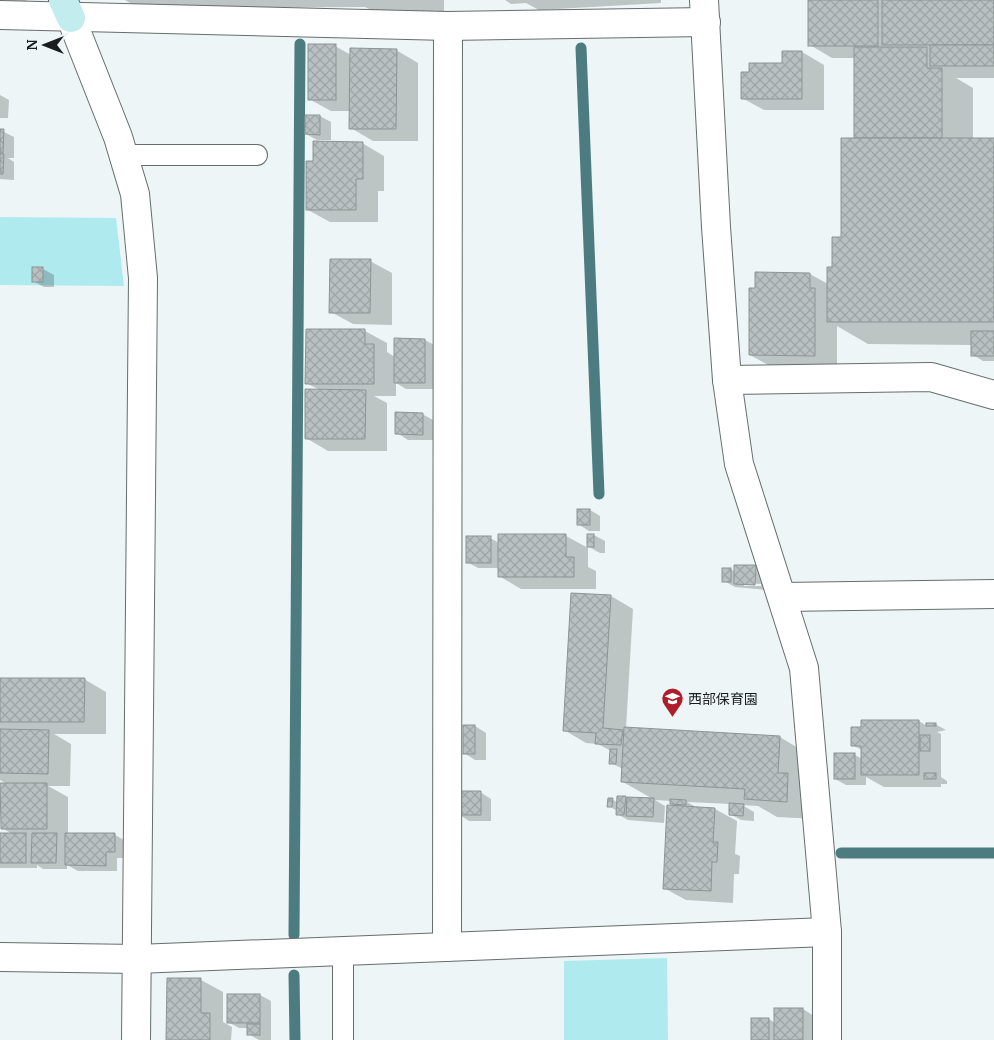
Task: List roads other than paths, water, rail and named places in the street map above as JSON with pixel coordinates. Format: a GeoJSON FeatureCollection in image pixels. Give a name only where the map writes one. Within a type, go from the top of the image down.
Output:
{"type":"FeatureCollection","features":[{"type":"Feature","properties":{"kind":"street"},"geometry":{"type":"LineString","coordinates":[[67,9],[124,155],[135,194],[143,278],[136,1040]]}},
{"type":"Feature","properties":{"kind":"street"},"geometry":{"type":"LineString","coordinates":[[0,15],[67,9],[448,26],[705,11],[716,227],[727,380],[739,464],[804,668],[827,932],[827,1040]]}},
{"type":"Feature","properties":{"kind":"street"},"geometry":{"type":"LineString","coordinates":[[447,947],[448,26]]}},
{"type":"Feature","properties":{"kind":"street"},"geometry":{"type":"LineString","coordinates":[[727,380],[931,377],[994,394]]}},
{"type":"Feature","properties":{"kind":"street"},"geometry":{"type":"LineString","coordinates":[[782,597],[994,594]]}},
{"type":"Feature","properties":{"kind":"street"},"geometry":{"type":"LineString","coordinates":[[0,958],[137,959],[827,932]]}},
{"type":"Feature","properties":{"kind":"lane"},"geometry":{"type":"LineString","coordinates":[[124,155],[257,155]]}},
{"type":"Feature","properties":{"kind":"lane"},"geometry":{"type":"LineString","coordinates":[[343,951],[343,1040]]}},
{"type":"Feature","properties":{"kind":"waterway"},"geometry":{"type":"LineString","coordinates":[[294,935],[300,44]]}},
{"type":"Feature","properties":{"kind":"waterway"},"geometry":{"type":"LineString","coordinates":[[581,48],[599,494]]}},
{"type":"Feature","properties":{"kind":"waterway"},"geometry":{"type":"LineString","coordinates":[[841,853],[994,853]]}},
{"type":"Feature","properties":{"kind":"waterway"},"geometry":{"type":"LineString","coordinates":[[294,975],[295,1040]]}},
{"type":"Feature","properties":{"kind":"place","name":"西部保育園"},"geometry":{"type":"Point","coordinates":[672,718]}}]}
